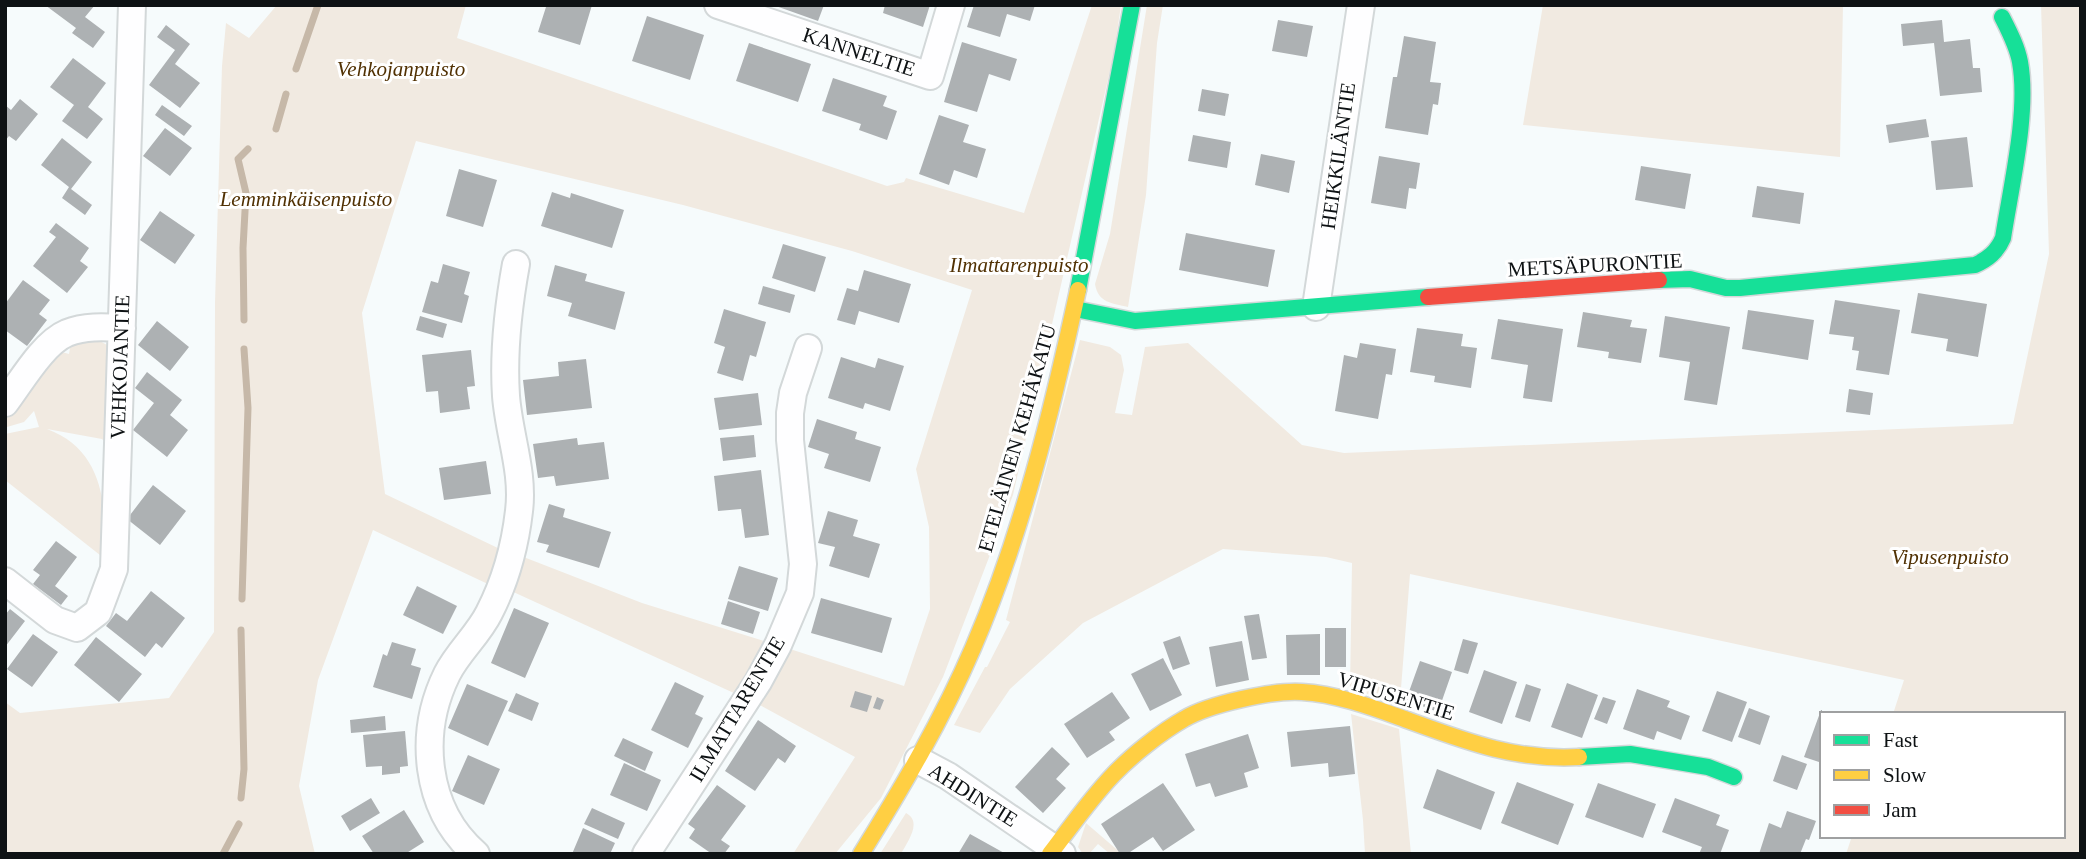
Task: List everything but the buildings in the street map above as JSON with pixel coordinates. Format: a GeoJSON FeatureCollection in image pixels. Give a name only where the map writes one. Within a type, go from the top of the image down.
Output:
{"type":"FeatureCollection","features":[{"type":"Feature","properties":{"kind":"street","name":"VEHKOJANTIE"},"geometry":{"type":"LineString","coordinates":[[5,581],[55,620],[77,628],[98,612],[114,569],[132,5]]}},
{"type":"Feature","properties":{"kind":"street","name":"KANNELTIE"},"geometry":{"type":"LineString","coordinates":[[718,5],[930,76],[951,5]]}},
{"type":"Feature","properties":{"kind":"street","name":"ETELÄINEN KEHÄKATU"},"geometry":{"type":"LineString","coordinates":[[861,854],[936,726],[985,618],[1026,501],[1085,267],[1132,5]]}},
{"type":"Feature","properties":{"kind":"street","name":"HEIKKILÄNTIE"},"geometry":{"type":"LineString","coordinates":[[1316,307],[1361,5]]}},
{"type":"Feature","properties":{"kind":"street","name":"METSÄPURONTIE"},"geometry":{"type":"LineString","coordinates":[[1075,309],[1135,321],[1636,279],[1689,279],[1726,288],[1740,288],[1975,265],[1990,259],[1998,251],[2003,238],[2023,101],[2020,61],[2013,38],[2002,17]]}},
{"type":"Feature","properties":{"kind":"street"},"geometry":{"type":"LineString","coordinates":[[477,854],[450,823],[434,786],[428,744],[435,701],[449,671],[488,617],[498,595],[514,541],[520,475],[507,398],[504,353],[516,264]]}},
{"type":"Feature","properties":{"kind":"street"},"geometry":{"type":"LineString","coordinates":[[5,403],[40,356],[57,339],[68,333],[92,327],[122,328]]}},
{"type":"Feature","properties":{"kind":"street","name":"ILMATTARENTIE"},"geometry":{"type":"LineString","coordinates":[[646,854],[758,682],[778,645],[800,593],[803,564],[790,440],[790,413],[793,393],[808,348]]}},
{"type":"Feature","properties":{"kind":"street","name":"VIPUSENTIE"},"geometry":{"type":"LineString","coordinates":[[1055,851],[1116,772],[1185,718],[1237,700],[1263,695],[1301,692],[1334,696],[1475,744],[1516,755],[1549,759],[1630,754],[1707,767],[1734,777]]}},
{"type":"Feature","properties":{"kind":"street","name":"AHDINTIE"},"geometry":{"type":"LineString","coordinates":[[918,760],[948,776],[1055,851]]}},
{"type":"Feature","properties":{"kind":"green space"},"geometry":{"type":"Polygon","coordinates":[[[277,5],[466,5],[457,38],[887,186],[904,182],[906,178],[1024,213],[1092,5],[1121,5],[1114,53],[1013,495],[943,677],[881,798],[835,854],[793,854],[855,757],[756,703],[790,649],[904,686],[930,609],[929,527],[916,469],[972,290],[852,251],[683,205],[416,141],[362,313],[385,494],[502,550],[490,585],[373,530],[318,680],[299,786],[315,854],[5,854],[5,702],[20,713],[169,698],[214,632],[215,303],[222,66],[226,23],[249,38],[277,5]]]}},
{"type":"Feature","properties":{"kind":"green space"},"geometry":{"type":"Polygon","coordinates":[[[1147,5],[1163,5],[1157,43],[1146,195],[1128,307],[1103,299],[1095,284],[1110,234],[1147,5]]]}},
{"type":"Feature","properties":{"kind":"green space"},"geometry":{"type":"Polygon","coordinates":[[[1543,5],[1843,5],[1840,157],[1523,125],[1543,5]]]}},
{"type":"Feature","properties":{"kind":"green space","name":"Vipusenpuisto"},"geometry":{"type":"Polygon","coordinates":[[[2041,5],[2081,5],[2081,854],[1846,854],[1851,838],[2065,838],[2065,712],[1894,712],[1904,680],[1410,574],[1400,701],[1350,690],[1352,563],[1326,557],[1223,549],[1083,623],[1010,689],[980,733],[954,725],[1010,622],[1006,620],[1080,340],[1110,347],[1121,355],[1124,370],[1115,413],[1132,415],[1145,347],[1188,343],[1302,445],[1344,453],[2013,424],[2049,254],[2041,5]]]}},
{"type":"Feature","properties":{"kind":"green space"},"geometry":{"type":"Polygon","coordinates":[[[98,340],[107,345],[111,355],[108,445],[102,439],[47,429],[66,438],[91,466],[103,501],[105,559],[5,480],[5,434],[39,427],[34,411],[24,422],[7,427],[5,419],[53,354],[63,346],[62,352],[69,354],[71,342],[98,340]]]}},
{"type":"Feature","properties":{"kind":"green space"},"geometry":{"type":"Polygon","coordinates":[[[521,556],[642,603],[764,641],[773,624],[777,626],[736,694],[509,590],[521,556]]]}},
{"type":"Feature","properties":{"kind":"green space"},"geometry":{"type":"Polygon","coordinates":[[[1351,714],[1399,729],[1411,854],[1365,854],[1351,714]]]}},
{"type":"Feature","properties":{"kind":"green space"},"geometry":{"type":"Polygon","coordinates":[[[906,813],[911,817],[913,827],[901,854],[880,854],[906,813]]]}},
{"type":"Feature","properties":{"kind":"green space"},"geometry":{"type":"Polygon","coordinates":[[[1086,823],[1122,854],[1110,854],[1098,844],[1089,854],[1083,854],[1078,847],[1086,823]]]}},
{"type":"Feature","properties":{"kind":"waterway"},"geometry":{"type":"LineString","coordinates":[[296,69],[318,5]]}},
{"type":"Feature","properties":{"kind":"waterway"},"geometry":{"type":"LineString","coordinates":[[276,129],[286,94]]}},
{"type":"Feature","properties":{"kind":"waterway"},"geometry":{"type":"LineString","coordinates":[[244,320],[243,248],[246,193],[238,159],[248,149]]}},
{"type":"Feature","properties":{"kind":"waterway"},"geometry":{"type":"LineString","coordinates":[[242,599],[248,408],[244,349]]}},
{"type":"Feature","properties":{"kind":"waterway"},"geometry":{"type":"LineString","coordinates":[[241,630],[244,769],[241,798]]}},
{"type":"Feature","properties":{"kind":"waterway"},"geometry":{"type":"LineString","coordinates":[[223,854],[239,824]]}},
{"type":"Feature","properties":{"kind":"traffic: fast"},"geometry":{"type":"LineString","coordinates":[[1078,290],[1132,5]]}},
{"type":"Feature","properties":{"kind":"traffic: fast"},"geometry":{"type":"LineString","coordinates":[[1659,280],[1690,279],[1726,288],[1740,288],[1975,265],[1988,258],[2003,238],[2021,126],[2022,82],[2019,56],[2002,17]]}},
{"type":"Feature","properties":{"kind":"traffic: fast"},"geometry":{"type":"LineString","coordinates":[[1075,309],[1135,321],[1428,297]]}},
{"type":"Feature","properties":{"kind":"traffic: fast"},"geometry":{"type":"LineString","coordinates":[[1579,757],[1630,754],[1708,767],[1734,777]]}},
{"type":"Feature","properties":{"kind":"traffic: slow"},"geometry":{"type":"LineString","coordinates":[[861,854],[935,727],[991,605],[1034,472],[1078,290]]}},
{"type":"Feature","properties":{"kind":"traffic: slow"},"geometry":{"type":"LineString","coordinates":[[1050,854],[1105,784],[1156,737],[1195,713],[1259,696],[1290,692],[1327,695],[1487,747],[1532,756],[1579,757]]}},
{"type":"Feature","properties":{"kind":"traffic: jam"},"geometry":{"type":"LineString","coordinates":[[1428,297],[1659,280]]}},
{"type":"Feature","properties":{"kind":"park label","name":"Vehkojanpuisto"},"geometry":{"type":"Point","coordinates":[401,69]}},
{"type":"Feature","properties":{"kind":"park label","name":"Lemminkäisenpuisto"},"geometry":{"type":"Point","coordinates":[306,199]}},
{"type":"Feature","properties":{"kind":"park label","name":"Ilmattarenpuisto"},"geometry":{"type":"Point","coordinates":[1019,265]}}]}
